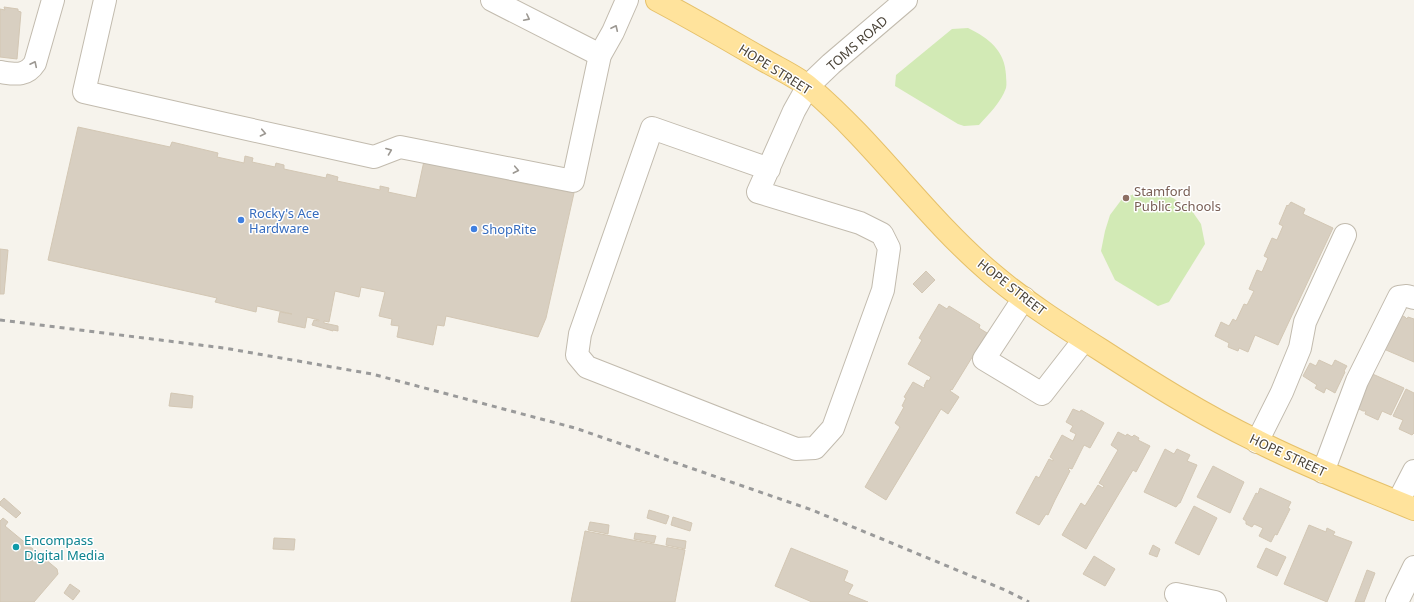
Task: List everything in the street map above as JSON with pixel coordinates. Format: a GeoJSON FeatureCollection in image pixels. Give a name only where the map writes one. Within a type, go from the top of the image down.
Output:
{"type":"FeatureCollection","features":[{"type":"Feature","properties":{"kind":"main road","name":"HOPE STREET"},"geometry":{"type":"LineString","coordinates":[[657,0],[686,15],[808,86],[861,137],[959,242],[989,271],[1024,298],[1084,340],[1190,406],[1257,442],[1406,506]]}},
{"type":"Feature","properties":{"kind":"street"},"geometry":{"type":"LineString","coordinates":[[0,72],[19,74],[30,71],[35,63],[53,0]]}},
{"type":"Feature","properties":{"kind":"street"},"geometry":{"type":"LineString","coordinates":[[105,0],[84,92],[374,156],[400,147],[573,181],[600,55],[613,32],[627,0]]}},
{"type":"Feature","properties":{"kind":"street"},"geometry":{"type":"LineString","coordinates":[[492,0],[600,55]]}},
{"type":"Feature","properties":{"kind":"street","name":"TOMS ROAD"},"geometry":{"type":"LineString","coordinates":[[769,169],[652,128],[580,334],[577,355],[587,367],[796,449],[815,448],[833,428],[883,290],[889,248],[882,234],[860,223],[758,192],[769,169],[794,112],[808,86],[831,64],[906,0]]}},
{"type":"Feature","properties":{"kind":"street"},"geometry":{"type":"LineString","coordinates":[[1257,442],[1282,392],[1300,348],[1305,322],[1345,235]]}},
{"type":"Feature","properties":{"kind":"street"},"geometry":{"type":"LineString","coordinates":[[1324,472],[1357,381],[1399,297],[1407,296],[1414,298]]}},
{"type":"Feature","properties":{"kind":"street"},"geometry":{"type":"LineString","coordinates":[[1024,298],[984,359],[1042,394],[1084,340]]}},
{"type":"Feature","properties":{"kind":"street"},"geometry":{"type":"LineString","coordinates":[[1406,506],[1414,471]]}},
{"type":"Feature","properties":{"kind":"street"},"geometry":{"type":"LineString","coordinates":[[1397,602],[1414,567]]}},
{"type":"Feature","properties":{"kind":"street"},"geometry":{"type":"LineString","coordinates":[[1176,594],[1215,602]]}},
{"type":"Feature","properties":{"kind":"green space"},"geometry":{"type":"Polygon","coordinates":[[[968,28],[983,36],[999,52],[1005,66],[1006,88],[998,103],[979,125],[964,126],[958,124],[895,86],[896,75],[952,29],[968,28]]]}},
{"type":"Feature","properties":{"kind":"green space"},"geometry":{"type":"Polygon","coordinates":[[[1139,192],[1156,193],[1173,198],[1192,211],[1201,224],[1205,244],[1169,302],[1158,306],[1115,280],[1101,251],[1110,215],[1122,199],[1139,192]]]}},
{"type":"Feature","properties":{"kind":"building"},"geometry":{"type":"Polygon","coordinates":[[[4,7],[18,9],[18,11],[21,12],[17,59],[0,57],[0,9],[5,10],[4,7]]]}},
{"type":"Feature","properties":{"kind":"building"},"geometry":{"type":"Polygon","coordinates":[[[78,127],[170,147],[172,142],[218,153],[217,157],[244,163],[245,156],[253,158],[252,162],[275,167],[276,163],[284,165],[284,169],[326,178],[327,174],[338,177],[337,181],[380,190],[380,186],[389,188],[388,192],[416,198],[424,161],[530,185],[574,193],[546,318],[538,337],[446,316],[444,326],[437,325],[433,345],[397,337],[399,326],[391,325],[392,319],[379,316],[385,292],[361,287],[359,297],[335,291],[329,322],[324,321],[324,323],[338,326],[338,331],[312,325],[314,320],[319,320],[307,317],[305,328],[278,322],[280,312],[292,314],[257,306],[256,312],[215,302],[217,298],[48,260],[78,127]]]}},
{"type":"Feature","properties":{"kind":"building"},"geometry":{"type":"Polygon","coordinates":[[[1291,202],[1305,209],[1303,214],[1333,228],[1278,345],[1255,335],[1248,352],[1239,348],[1238,351],[1228,347],[1229,343],[1215,336],[1221,322],[1229,326],[1233,319],[1236,321],[1244,304],[1247,305],[1254,291],[1249,289],[1257,270],[1262,272],[1268,258],[1264,256],[1272,238],[1277,240],[1283,226],[1279,224],[1287,205],[1288,206],[1291,202]]]}},
{"type":"Feature","properties":{"kind":"building"},"geometry":{"type":"Polygon","coordinates":[[[0,249],[8,250],[4,294],[0,294],[0,249]]]}},
{"type":"Feature","properties":{"kind":"building"},"geometry":{"type":"Polygon","coordinates":[[[926,271],[935,280],[922,293],[913,284],[926,271]]]}},
{"type":"Feature","properties":{"kind":"building"},"geometry":{"type":"Polygon","coordinates":[[[939,304],[947,309],[949,306],[980,325],[979,328],[987,333],[950,391],[959,397],[948,414],[941,409],[886,500],[865,487],[900,427],[895,423],[904,407],[902,406],[906,398],[904,397],[913,382],[924,388],[927,380],[929,381],[931,377],[908,364],[922,340],[919,338],[939,304]]]}},
{"type":"Feature","properties":{"kind":"building"},"geometry":{"type":"Polygon","coordinates":[[[1399,314],[1407,319],[1408,317],[1414,319],[1414,362],[1379,347],[1399,314]]]}},
{"type":"Feature","properties":{"kind":"building"},"geometry":{"type":"Polygon","coordinates":[[[1319,360],[1332,366],[1335,360],[1347,366],[1335,393],[1326,388],[1324,393],[1315,388],[1317,385],[1303,376],[1310,363],[1316,366],[1319,360]]]}},
{"type":"Feature","properties":{"kind":"building"},"geometry":{"type":"Polygon","coordinates":[[[1368,372],[1404,388],[1391,415],[1382,411],[1378,420],[1365,414],[1366,411],[1357,408],[1368,372]]]}},
{"type":"Feature","properties":{"kind":"building"},"geometry":{"type":"Polygon","coordinates":[[[1406,389],[1414,393],[1414,433],[1412,435],[1399,429],[1403,420],[1393,416],[1406,389]]]}},
{"type":"Feature","properties":{"kind":"building"},"geometry":{"type":"Polygon","coordinates":[[[171,393],[193,396],[192,408],[169,406],[171,393]]]}},
{"type":"Feature","properties":{"kind":"building"},"geometry":{"type":"Polygon","coordinates":[[[1073,409],[1080,412],[1081,410],[1104,423],[1090,448],[1084,445],[1072,469],[1068,469],[1070,471],[1048,515],[1046,514],[1039,525],[1016,513],[1036,476],[1039,478],[1049,459],[1053,461],[1050,457],[1062,435],[1073,441],[1076,434],[1070,431],[1073,426],[1066,422],[1073,409]]]}},
{"type":"Feature","properties":{"kind":"building"},"geometry":{"type":"Polygon","coordinates":[[[1118,432],[1126,436],[1127,434],[1132,437],[1134,435],[1139,438],[1138,440],[1150,446],[1136,472],[1133,470],[1086,549],[1062,535],[1081,503],[1085,506],[1098,485],[1103,488],[1104,486],[1099,483],[1118,450],[1111,445],[1118,432]]]}},
{"type":"Feature","properties":{"kind":"building"},"geometry":{"type":"Polygon","coordinates":[[[1165,449],[1174,454],[1177,449],[1190,455],[1187,461],[1197,465],[1180,503],[1176,507],[1144,492],[1165,449]]]}},
{"type":"Feature","properties":{"kind":"building"},"geometry":{"type":"Polygon","coordinates":[[[1213,466],[1244,482],[1230,513],[1197,497],[1213,466]]]}},
{"type":"Feature","properties":{"kind":"building"},"geometry":{"type":"Polygon","coordinates":[[[1260,488],[1291,502],[1288,508],[1290,509],[1277,535],[1275,534],[1271,542],[1259,536],[1263,528],[1254,524],[1252,527],[1246,524],[1246,521],[1243,519],[1260,488]]]}},
{"type":"Feature","properties":{"kind":"building"},"geometry":{"type":"Polygon","coordinates":[[[4,498],[21,513],[16,518],[0,505],[0,502],[4,498]]]}},
{"type":"Feature","properties":{"kind":"building"},"geometry":{"type":"Polygon","coordinates":[[[1194,506],[1217,518],[1199,555],[1175,543],[1194,506]]]}},
{"type":"Feature","properties":{"kind":"building"},"geometry":{"type":"Polygon","coordinates":[[[649,510],[669,516],[666,524],[647,518],[649,510]]]}},
{"type":"Feature","properties":{"kind":"building"},"geometry":{"type":"Polygon","coordinates":[[[673,517],[692,523],[690,531],[671,525],[673,517]]]}},
{"type":"Feature","properties":{"kind":"building","name":"Encompass Digital Media"},"geometry":{"type":"Polygon","coordinates":[[[3,518],[8,522],[5,526],[57,569],[58,574],[34,602],[0,602],[0,521],[3,518]]]}},
{"type":"Feature","properties":{"kind":"building"},"geometry":{"type":"Polygon","coordinates":[[[590,522],[609,525],[608,534],[588,530],[590,522]]]}},
{"type":"Feature","properties":{"kind":"building"},"geometry":{"type":"Polygon","coordinates":[[[1309,525],[1326,532],[1327,528],[1335,532],[1333,535],[1352,542],[1327,602],[1284,584],[1309,525]]]}},
{"type":"Feature","properties":{"kind":"building"},"geometry":{"type":"Polygon","coordinates":[[[585,531],[685,550],[675,602],[571,602],[585,531]]]}},
{"type":"Feature","properties":{"kind":"building"},"geometry":{"type":"Polygon","coordinates":[[[635,533],[656,536],[654,543],[634,539],[635,533]]]}},
{"type":"Feature","properties":{"kind":"building"},"geometry":{"type":"Polygon","coordinates":[[[274,538],[295,539],[294,550],[273,549],[274,538]]]}},
{"type":"Feature","properties":{"kind":"building"},"geometry":{"type":"Polygon","coordinates":[[[667,538],[686,541],[685,549],[666,545],[667,538]]]}},
{"type":"Feature","properties":{"kind":"building"},"geometry":{"type":"Polygon","coordinates":[[[1153,545],[1160,549],[1157,557],[1149,554],[1153,545]]]}},
{"type":"Feature","properties":{"kind":"building"},"geometry":{"type":"Polygon","coordinates":[[[791,548],[848,571],[844,581],[853,585],[848,594],[868,602],[812,602],[775,586],[791,548]]]}},
{"type":"Feature","properties":{"kind":"building"},"geometry":{"type":"Polygon","coordinates":[[[1266,548],[1286,557],[1277,576],[1257,567],[1266,548]]]}},
{"type":"Feature","properties":{"kind":"building"},"geometry":{"type":"Polygon","coordinates":[[[1094,556],[1115,569],[1105,586],[1083,574],[1094,556]]]}},
{"type":"Feature","properties":{"kind":"building"},"geometry":{"type":"Polygon","coordinates":[[[1367,570],[1375,573],[1364,602],[1355,602],[1367,570]]]}},
{"type":"Feature","properties":{"kind":"building"},"geometry":{"type":"Polygon","coordinates":[[[70,584],[80,591],[73,600],[64,593],[70,584]]]}},
{"type":"Feature","properties":{"kind":"railway"},"geometry":{"type":"LineString","coordinates":[[0,320],[224,348],[372,374],[575,428],[812,510],[1005,590],[1029,602]]}},
{"type":"Feature","properties":{"kind":"place","name":"Stamford Public Schools"},"geometry":{"type":"Point","coordinates":[1126,198]}},
{"type":"Feature","properties":{"kind":"place","name":"Rocky's Ace Hardware"},"geometry":{"type":"Point","coordinates":[241,220]}},
{"type":"Feature","properties":{"kind":"place","name":"ShopRite"},"geometry":{"type":"Point","coordinates":[474,229]}},
{"type":"Feature","properties":{"kind":"place","name":"Encompass Digital Media"},"geometry":{"type":"Point","coordinates":[16,547]}}]}
